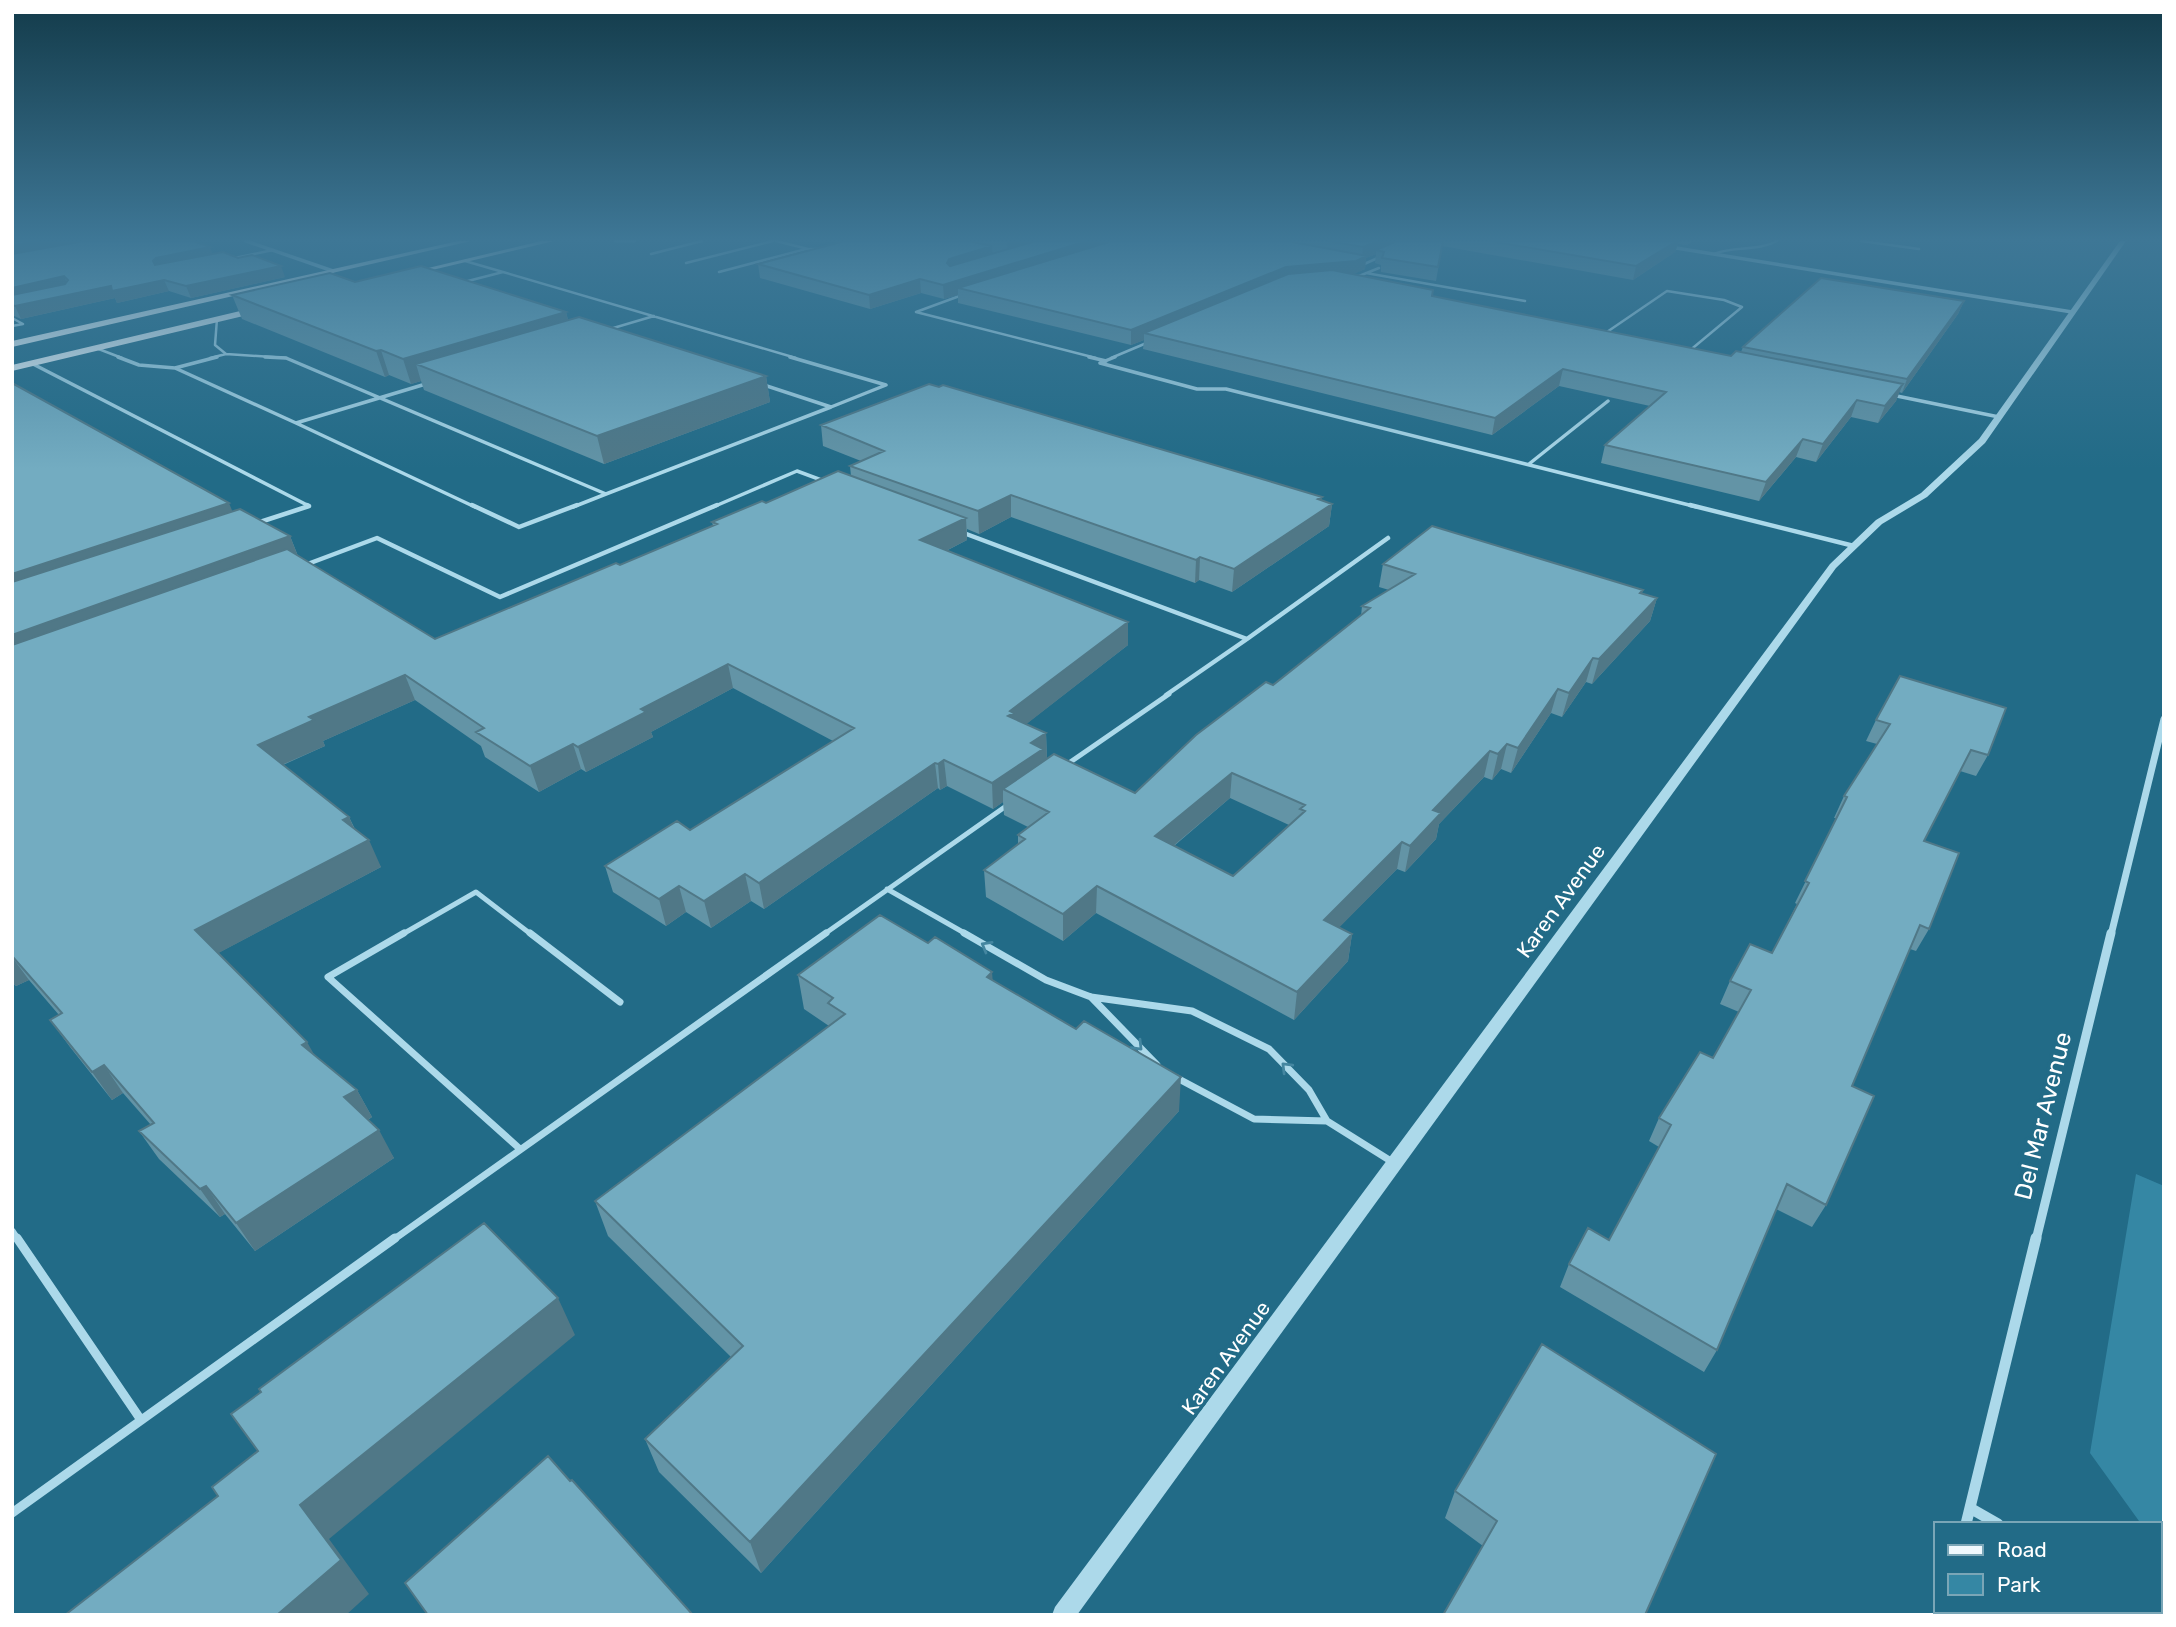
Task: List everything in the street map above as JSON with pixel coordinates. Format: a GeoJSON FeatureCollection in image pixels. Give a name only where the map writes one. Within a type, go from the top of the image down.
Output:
{"type":"FeatureCollection","features":[{"type":"Feature","properties":{"kind":"main road"},"geometry":{"type":"LineString","coordinates":[[12,344],[131,317]]}},
{"type":"Feature","properties":{"kind":"main road"},"geometry":{"type":"LineString","coordinates":[[12,368],[226,317]]}},
{"type":"Feature","properties":{"kind":"street","name":"Karen Avenue"},"geometry":{"type":"LineString","coordinates":[[1063,1615],[1824,578],[1880,522],[1924,495],[1982,441],[2070,317]]}},
{"type":"Feature","properties":{"kind":"street","name":"Del Mar Avenue"},"geometry":{"type":"LineString","coordinates":[[1966,1522],[2164,719]]}},
{"type":"Feature","properties":{"kind":"street"},"geometry":{"type":"LineString","coordinates":[[1970,1508],[1994,1522]]}},
{"type":"Feature","properties":{"kind":"lane"},"geometry":{"type":"LineString","coordinates":[[613,336],[600,332],[651,317]]}},
{"type":"Feature","properties":{"kind":"lane"},"geometry":{"type":"LineString","coordinates":[[96,348],[139,365],[175,368],[519,527],[886,385],[657,317]]}},
{"type":"Feature","properties":{"kind":"lane"},"geometry":{"type":"LineString","coordinates":[[935,317],[1106,361]]}},
{"type":"Feature","properties":{"kind":"lane"},"geometry":{"type":"LineString","coordinates":[[1614,339],[1601,336],[1629,317]]}},
{"type":"Feature","properties":{"kind":"lane"},"geometry":{"type":"LineString","coordinates":[[1700,356],[1686,353],[1730,317]]}},
{"type":"Feature","properties":{"kind":"lane"},"geometry":{"type":"LineString","coordinates":[[12,318],[23,324],[12,326]]}},
{"type":"Feature","properties":{"kind":"lane"},"geometry":{"type":"LineString","coordinates":[[217,319],[215,345],[226,354]]}},
{"type":"Feature","properties":{"kind":"lane"},"geometry":{"type":"LineString","coordinates":[[1158,339],[1100,363],[1197,389],[1226,389],[1854,546]]}},
{"type":"Feature","properties":{"kind":"lane"},"geometry":{"type":"LineString","coordinates":[[175,368],[226,354],[286,358],[606,494]]}},
{"type":"Feature","properties":{"kind":"lane"},"geometry":{"type":"LineString","coordinates":[[31,363],[309,506],[245,528]]}},
{"type":"Feature","properties":{"kind":"lane"},"geometry":{"type":"LineString","coordinates":[[296,423],[433,382]]}},
{"type":"Feature","properties":{"kind":"lane"},"geometry":{"type":"LineString","coordinates":[[754,382],[831,407]]}},
{"type":"Feature","properties":{"kind":"lane"},"geometry":{"type":"LineString","coordinates":[[1890,395],[1999,417]]}},
{"type":"Feature","properties":{"kind":"lane"},"geometry":{"type":"LineString","coordinates":[[1528,464],[1608,401]]}},
{"type":"Feature","properties":{"kind":"lane"},"geometry":{"type":"LineString","coordinates":[[304,566],[377,538],[500,597],[797,471],[836,486]]}},
{"type":"Feature","properties":{"kind":"lane"},"geometry":{"type":"LineString","coordinates":[[951,529],[1247,639]]}},
{"type":"Feature","properties":{"kind":"lane"},"geometry":{"type":"LineString","coordinates":[[1056,772],[1388,538]]}},
{"type":"Feature","properties":{"kind":"lane"},"geometry":{"type":"LineString","coordinates":[[12,1513],[520,1149],[1011,803]]}},
{"type":"Feature","properties":{"kind":"lane"},"geometry":{"type":"LineString","coordinates":[[887,889],[1046,980],[1091,997],[1192,1010],[1269,1049],[1309,1090],[1327,1121],[1395,1163]]}},
{"type":"Feature","properties":{"kind":"lane"},"geometry":{"type":"LineString","coordinates":[[520,1149],[328,977],[476,892],[620,1002]]}},
{"type":"Feature","properties":{"kind":"lane"},"geometry":{"type":"LineString","coordinates":[[1091,997],[1162,1070]]}},
{"type":"Feature","properties":{"kind":"lane"},"geometry":{"type":"LineString","coordinates":[[1173,1076],[1254,1119],[1327,1121]]}},
{"type":"Feature","properties":{"kind":"lane"},"geometry":{"type":"LineString","coordinates":[[12,1231],[141,1420]]}},
{"type":"Feature","properties":{"kind":"green space"},"geometry":{"type":"Polygon","coordinates":[[[2136,1174],[2164,1186],[2164,1535],[2162,1522],[2139,1521],[2090,1453],[2136,1174]]]}},
{"type":"Feature","properties":{"kind":"building"},"geometry":{"type":"Polygon","coordinates":[[[288,317],[549,317],[403,359],[381,350],[376,351],[288,317]]]}},
{"type":"Feature","properties":{"kind":"building"},"geometry":{"type":"Polygon","coordinates":[[[579,317],[766,376],[597,436],[416,364],[579,317]]]}},
{"type":"Feature","properties":{"kind":"building"},"geometry":{"type":"Polygon","coordinates":[[[1077,317],[1163,317],[1131,330],[1077,317]]]}},
{"type":"Feature","properties":{"kind":"building"},"geometry":{"type":"Polygon","coordinates":[[[1183,317],[1536,317],[1731,356],[1736,351],[1903,384],[1885,406],[1857,400],[1823,444],[1803,439],[1766,482],[1605,445],[1666,392],[1563,369],[1495,418],[1144,333],[1183,317]]]}},
{"type":"Feature","properties":{"kind":"building"},"geometry":{"type":"Polygon","coordinates":[[[1777,317],[1952,317],[1907,379],[1743,347],[1777,317]]]}},
{"type":"Feature","properties":{"kind":"building"},"geometry":{"type":"Polygon","coordinates":[[[12,383],[229,503],[12,574],[12,383]]]}},
{"type":"Feature","properties":{"kind":"building"},"geometry":{"type":"Polygon","coordinates":[[[929,384],[939,387],[943,385],[1262,479],[1322,497],[1318,499],[1332,504],[1234,569],[1200,557],[1196,560],[1011,495],[978,511],[850,466],[884,451],[821,425],[929,384]]]}},
{"type":"Feature","properties":{"kind":"building"},"geometry":{"type":"Polygon","coordinates":[[[838,471],[966,518],[920,540],[1128,622],[1010,711],[1014,713],[1008,716],[1046,733],[1031,743],[1043,749],[992,783],[944,760],[935,763],[759,883],[745,874],[704,901],[679,886],[659,899],[605,866],[677,821],[690,830],[854,728],[728,664],[641,709],[646,712],[578,747],[573,744],[530,766],[476,732],[484,728],[405,675],[309,717],[314,720],[258,745],[349,817],[343,820],[369,840],[195,930],[307,1042],[302,1045],[357,1090],[344,1097],[379,1130],[236,1223],[206,1186],[200,1189],[139,1131],[154,1123],[104,1065],[92,1072],[50,1020],[62,1013],[12,956],[12,645],[287,549],[435,639],[616,563],[620,565],[717,524],[712,522],[762,501],[766,503],[838,471]]]}},
{"type":"Feature","properties":{"kind":"building"},"geometry":{"type":"Polygon","coordinates":[[[240,509],[290,536],[12,635],[12,582],[240,509]]]}},
{"type":"Feature","properties":{"kind":"building"},"geometry":{"type":"Polygon","coordinates":[[[1432,526],[1643,590],[1640,593],[1657,598],[1599,659],[1593,658],[1569,693],[1558,689],[1518,748],[1507,744],[1498,754],[1490,751],[1433,810],[1441,813],[1410,846],[1402,842],[1324,920],[1352,934],[1297,992],[1097,886],[1063,914],[984,870],[1025,839],[1018,835],[1049,812],[1003,789],[1054,754],[1135,793],[1196,735],[1266,682],[1273,685],[1370,608],[1362,606],[1415,574],[1383,564],[1432,526]],[[1232,773],[1155,836],[1233,876],[1305,811],[1300,809],[1305,805],[1232,773]]]}},
{"type":"Feature","properties":{"kind":"building"},"geometry":{"type":"Polygon","coordinates":[[[1900,676],[2006,708],[1988,755],[1971,750],[1924,841],[1959,853],[1929,929],[1920,925],[1852,1086],[1874,1096],[1826,1205],[1787,1184],[1717,1350],[1569,1264],[1588,1228],[1609,1240],[1671,1125],[1659,1118],[1700,1052],[1713,1058],[1751,990],[1730,981],[1750,944],[1772,953],[1809,883],[1805,881],[1847,797],[1844,796],[1890,724],[1876,720],[1900,676]]]}},
{"type":"Feature","properties":{"kind":"building"},"geometry":{"type":"Polygon","coordinates":[[[880,915],[928,943],[935,937],[992,972],[987,977],[1076,1029],[1084,1021],[1181,1077],[750,1542],[645,1439],[743,1346],[595,1201],[845,1014],[828,1003],[833,998],[798,975],[880,915]]]}},
{"type":"Feature","properties":{"kind":"building"},"geometry":{"type":"Polygon","coordinates":[[[484,1223],[558,1298],[300,1505],[341,1560],[277,1615],[65,1615],[218,1496],[212,1487],[258,1451],[231,1414],[261,1392],[259,1389],[484,1223]]]}},
{"type":"Feature","properties":{"kind":"building"},"geometry":{"type":"Polygon","coordinates":[[[1542,1344],[1716,1454],[1645,1615],[1443,1615],[1497,1521],[1455,1491],[1542,1344]]]}},
{"type":"Feature","properties":{"kind":"building"},"geometry":{"type":"Polygon","coordinates":[[[548,1456],[693,1615],[428,1615],[405,1583],[548,1456]]]}}]}
